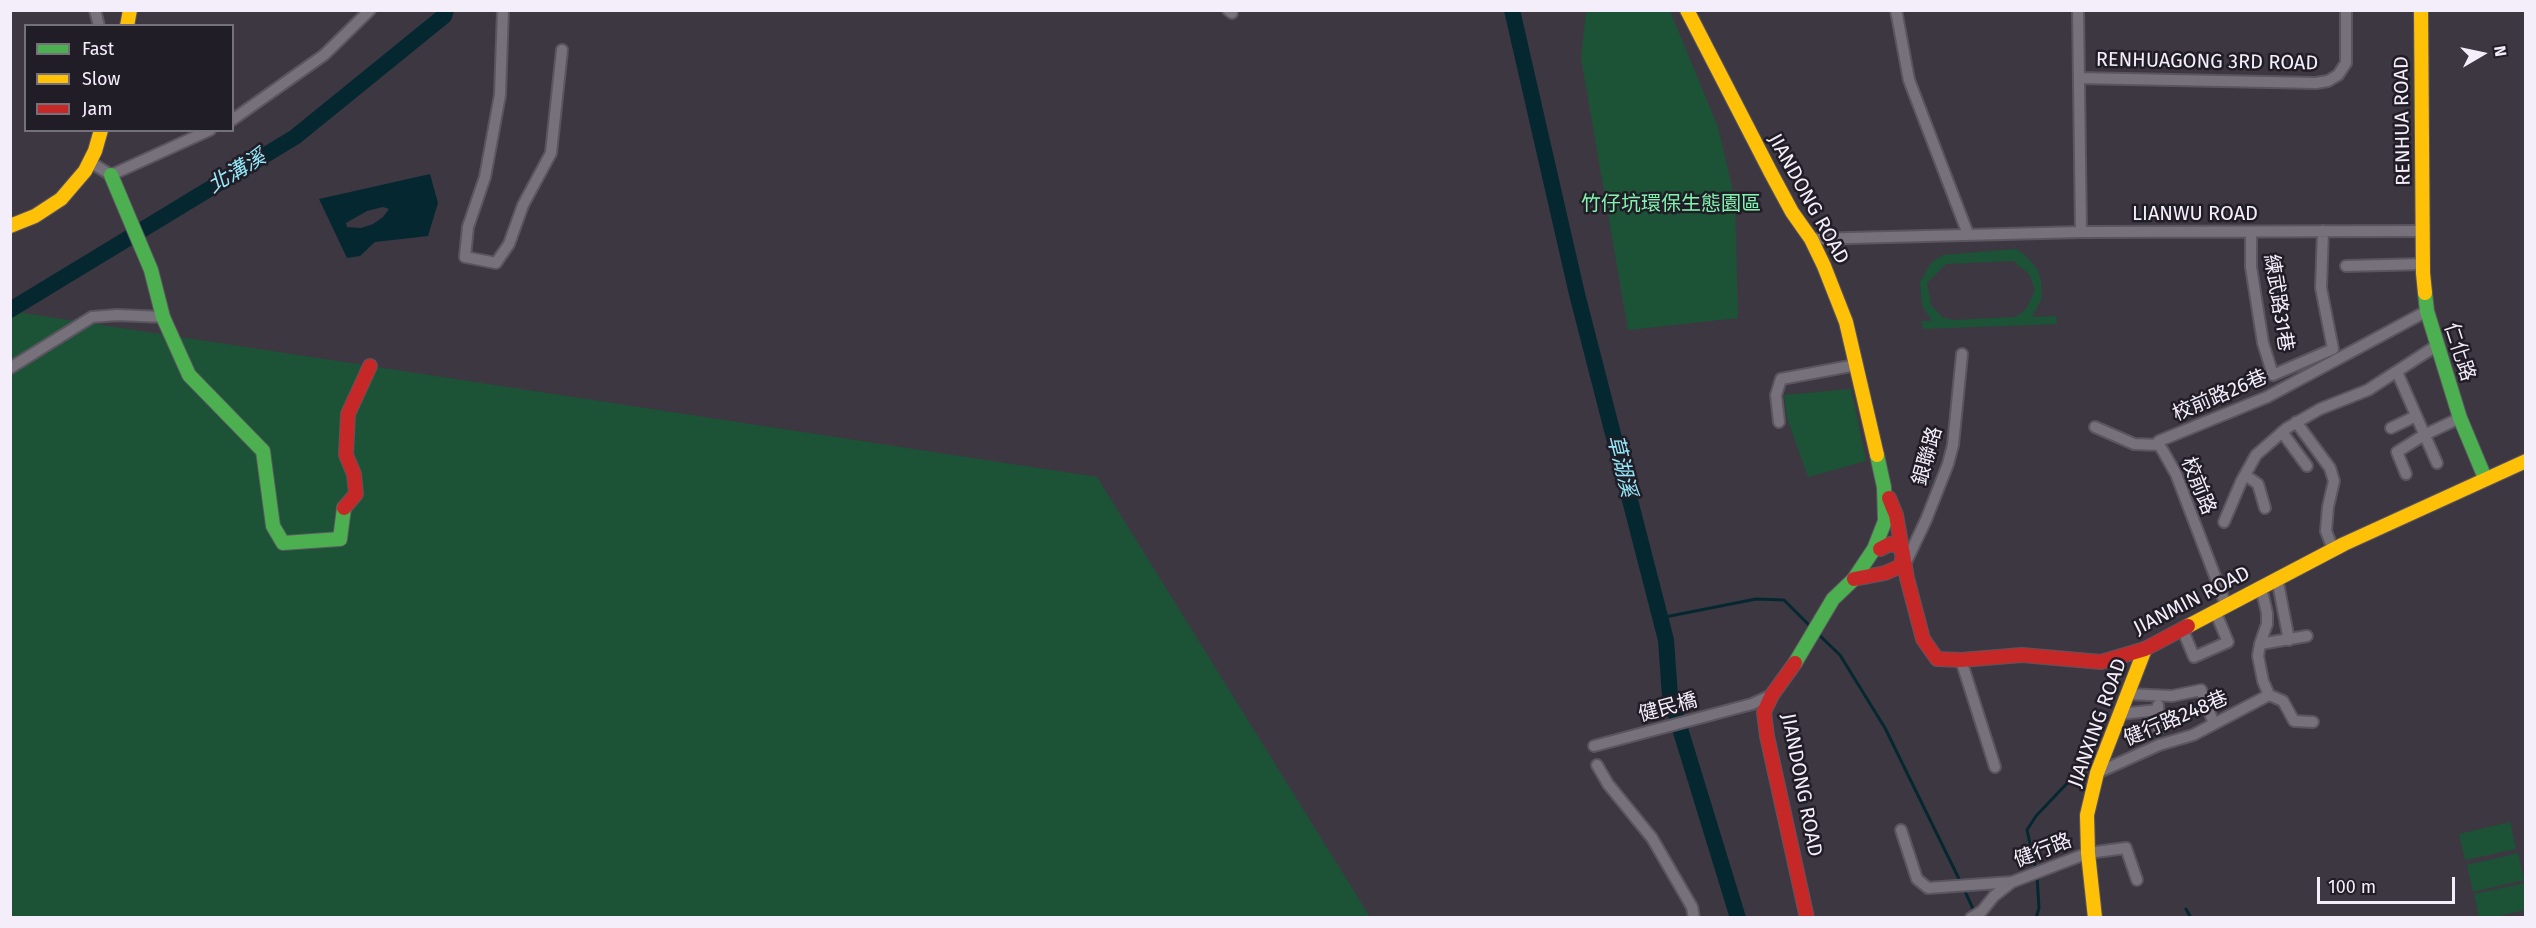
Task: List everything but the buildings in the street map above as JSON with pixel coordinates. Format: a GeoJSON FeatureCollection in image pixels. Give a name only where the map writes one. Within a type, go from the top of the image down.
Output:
{"type":"FeatureCollection","features":[{"type":"Feature","properties":{"kind":"street"},"geometry":{"type":"LineString","coordinates":[[234,119],[324,55],[370,10]]}},
{"type":"Feature","properties":{"kind":"street"},"geometry":{"type":"LineString","coordinates":[[503,10],[500,94],[485,177],[468,227],[465,257],[496,263],[509,244],[523,205],[551,153],[562,50]]}},
{"type":"Feature","properties":{"kind":"street","name":"JIANDONG ROAD"},"geometry":{"type":"LineString","coordinates":[[1687,10],[1792,212],[1811,239],[1841,306],[1884,487],[1887,509],[1883,530],[1874,549],[1854,579],[1833,599],[1815,631],[1772,695],[1764,712],[1767,736],[1807,918]]}},
{"type":"Feature","properties":{"kind":"street"},"geometry":{"type":"LineString","coordinates":[[1896,10],[1909,80],[1968,234]]}},
{"type":"Feature","properties":{"kind":"street"},"geometry":{"type":"LineString","coordinates":[[2078,10],[2081,232]]}},
{"type":"Feature","properties":{"kind":"street","name":"RENHUAGONG 3RD ROAD"},"geometry":{"type":"LineString","coordinates":[[2079,78],[2246,82],[2328,81],[2338,75],[2346,63],[2346,10]]}},
{"type":"Feature","properties":{"kind":"street","name":"RENHUA ROAD"},"geometry":{"type":"LineString","coordinates":[[2421,10],[2423,231]]}},
{"type":"Feature","properties":{"kind":"street"},"geometry":{"type":"LineString","coordinates":[[10,226],[35,216],[61,199],[85,171],[100,132]]}},
{"type":"Feature","properties":{"kind":"street"},"geometry":{"type":"LineString","coordinates":[[111,175],[206,132]]}},
{"type":"Feature","properties":{"kind":"street"},"geometry":{"type":"LineString","coordinates":[[90,162],[111,175],[149,266],[163,317],[189,375],[262,451],[273,526],[283,543],[340,539],[342,510],[356,494],[354,474],[346,455],[348,414],[370,366]]}},
{"type":"Feature","properties":{"kind":"street","name":"練武路31巷"},"geometry":{"type":"LineString","coordinates":[[2251,232],[2251,267],[2263,343],[2273,375],[2333,349],[2321,288],[2323,231]]}},
{"type":"Feature","properties":{"kind":"street","name":"LIANWU ROAD"},"geometry":{"type":"LineString","coordinates":[[1811,239],[2081,232],[2423,231]]}},
{"type":"Feature","properties":{"kind":"street","name":"仁化路"},"geometry":{"type":"LineString","coordinates":[[2423,231],[2427,311],[2436,346],[2460,417],[2485,478]]}},
{"type":"Feature","properties":{"kind":"street"},"geometry":{"type":"LineString","coordinates":[[2346,266],[2424,264]]}},
{"type":"Feature","properties":{"kind":"street","name":"校前路26巷"},"geometry":{"type":"LineString","coordinates":[[2155,445],[2159,441],[2267,397],[2427,311]]}},
{"type":"Feature","properties":{"kind":"street"},"geometry":{"type":"LineString","coordinates":[[10,368],[92,317],[117,315],[163,317]]}},
{"type":"Feature","properties":{"kind":"street"},"geometry":{"type":"LineString","coordinates":[[2224,522],[2256,455],[2282,432],[2320,409],[2368,390],[2436,346]]}},
{"type":"Feature","properties":{"kind":"street","name":"銀聯路"},"geometry":{"type":"LineString","coordinates":[[1897,564],[1926,520],[1948,464],[1953,445],[1962,354]]}},
{"type":"Feature","properties":{"kind":"street"},"geometry":{"type":"LineString","coordinates":[[1779,422],[1776,395],[1781,379],[1856,365]]}},
{"type":"Feature","properties":{"kind":"street"},"geometry":{"type":"LineString","coordinates":[[2397,372],[2437,463]]}},
{"type":"Feature","properties":{"kind":"street"},"geometry":{"type":"LineString","coordinates":[[2391,428],[2416,416]]}},
{"type":"Feature","properties":{"kind":"street"},"geometry":{"type":"LineString","coordinates":[[2406,474],[2397,452],[2460,417]]}},
{"type":"Feature","properties":{"kind":"street"},"geometry":{"type":"LineString","coordinates":[[2296,422],[2330,468],[2334,481],[2328,507],[2326,531],[2333,549]]}},
{"type":"Feature","properties":{"kind":"street","name":"校前路"},"geometry":{"type":"LineString","coordinates":[[2095,427],[2134,444],[2159,445],[2176,474],[2220,608],[2228,642],[2194,657],[2182,628]]}},
{"type":"Feature","properties":{"kind":"street"},"geometry":{"type":"LineString","coordinates":[[2282,432],[2307,466]]}},
{"type":"Feature","properties":{"kind":"street","name":"JIANMIN ROAD"},"geometry":{"type":"LineString","coordinates":[[1897,564],[1909,584],[1923,639],[1929,652],[1937,659],[1961,660],[2022,655],[2101,662],[2145,649],[2333,549],[2526,461]]}},
{"type":"Feature","properties":{"kind":"street"},"geometry":{"type":"LineString","coordinates":[[2245,475],[2258,484],[2265,508]]}},
{"type":"Feature","properties":{"kind":"street","name":"JIANDONG ROAD"},"geometry":{"type":"LineString","coordinates":[[1884,487],[1896,515],[1899,538],[1897,564]]}},
{"type":"Feature","properties":{"kind":"street"},"geometry":{"type":"LineString","coordinates":[[1883,530],[1878,556],[1880,563],[1887,568],[1897,564]]}},
{"type":"Feature","properties":{"kind":"street"},"geometry":{"type":"LineString","coordinates":[[1880,549],[1894,544],[1900,579],[1909,584]]}},
{"type":"Feature","properties":{"kind":"street"},"geometry":{"type":"LineString","coordinates":[[1854,579],[1897,564]]}},
{"type":"Feature","properties":{"kind":"street"},"geometry":{"type":"LineString","coordinates":[[2277,578],[2289,640]]}},
{"type":"Feature","properties":{"kind":"street"},"geometry":{"type":"LineString","coordinates":[[2261,587],[2267,605],[2267,624],[2258,656],[2263,681],[2269,696],[2283,701],[2294,721],[2313,722]]}},
{"type":"Feature","properties":{"kind":"street"},"geometry":{"type":"LineString","coordinates":[[2260,644],[2307,636]]}},
{"type":"Feature","properties":{"kind":"street","name":"JIANXING ROAD"},"geometry":{"type":"LineString","coordinates":[[2094,918],[2087,815],[2097,773],[2145,649]]}},
{"type":"Feature","properties":{"kind":"street"},"geometry":{"type":"LineString","coordinates":[[1961,660],[1995,767]]}},
{"type":"Feature","properties":{"kind":"street"},"geometry":{"type":"LineString","coordinates":[[2128,694],[2172,696],[2201,690],[2214,724]]}},
{"type":"Feature","properties":{"kind":"street","name":"健民橋"},"geometry":{"type":"LineString","coordinates":[[1594,746],[1752,704],[1772,695]]}},
{"type":"Feature","properties":{"kind":"street"},"geometry":{"type":"LineString","coordinates":[[2157,729],[2159,696]]}},
{"type":"Feature","properties":{"kind":"street","name":"健行路248巷"},"geometry":{"type":"LineString","coordinates":[[2097,773],[2159,745],[2193,735],[2269,696]]}},
{"type":"Feature","properties":{"kind":"street"},"geometry":{"type":"LineString","coordinates":[[2121,714],[2157,710]]}},
{"type":"Feature","properties":{"kind":"street"},"geometry":{"type":"LineString","coordinates":[[1597,765],[1608,784],[1652,838],[1692,907],[1694,918]]}},
{"type":"Feature","properties":{"kind":"street"},"geometry":{"type":"LineString","coordinates":[[1901,831],[1917,879],[1928,888],[2012,882]]}},
{"type":"Feature","properties":{"kind":"street","name":"健行路"},"geometry":{"type":"LineString","coordinates":[[2012,882],[2088,853],[2126,848],[2137,880]]}},
{"type":"Feature","properties":{"kind":"street"},"geometry":{"type":"LineString","coordinates":[[1971,918],[1982,911],[1994,896],[2012,882]]}},
{"type":"Feature","properties":{"kind":"green space","name":"竹仔坑環保生態園區"},"geometry":{"type":"Polygon","coordinates":[[[1586,11],[1670,11],[1718,127],[1735,200],[1738,318],[1628,330],[1581,58],[1586,11]]]}},
{"type":"Feature","properties":{"kind":"green space"},"geometry":{"type":"Polygon","coordinates":[[[2016,249],[2024,254],[2037,269],[2041,280],[2042,298],[2032,317],[2056,316],[2057,324],[1923,329],[1921,321],[1932,321],[1922,306],[1920,282],[1931,263],[1943,255],[2016,249]],[[2013,261],[1946,264],[1927,283],[1931,305],[1942,317],[1953,320],[2016,317],[2026,309],[2035,290],[2029,274],[2013,261]]]}},
{"type":"Feature","properties":{"kind":"green space"},"geometry":{"type":"Polygon","coordinates":[[[10,311],[1097,477],[1370,917],[11,917],[10,311]]]}},
{"type":"Feature","properties":{"kind":"green space"},"geometry":{"type":"Polygon","coordinates":[[[1851,389],[1866,461],[1808,477],[1787,418],[1784,395],[1851,389]]]}},
{"type":"Feature","properties":{"kind":"green space"},"geometry":{"type":"Polygon","coordinates":[[[2510,822],[2516,849],[2465,860],[2459,834],[2510,822]]]}},
{"type":"Feature","properties":{"kind":"green space"},"geometry":{"type":"Polygon","coordinates":[[[2518,853],[2524,880],[2473,892],[2467,865],[2518,853]]]}},
{"type":"Feature","properties":{"kind":"green space"},"geometry":{"type":"Polygon","coordinates":[[[2525,883],[2525,910],[2495,917],[2479,917],[2474,894],[2525,883]]]}},
{"type":"Feature","properties":{"kind":"water"},"geometry":{"type":"Polygon","coordinates":[[[430,174],[438,203],[428,236],[375,242],[360,256],[347,258],[319,199],[430,174]],[[383,207],[367,211],[346,223],[347,227],[361,228],[373,224],[389,209],[383,207]]]}},
{"type":"Feature","properties":{"kind":"waterway","name":"北溝溪"},"geometry":{"type":"LineString","coordinates":[[10,310],[295,137],[444,16],[446,10]]}},
{"type":"Feature","properties":{"kind":"waterway","name":"草湖溪"},"geometry":{"type":"LineString","coordinates":[[1512,10],[1577,294],[1666,640],[1670,696],[1738,918]]}},
{"type":"Feature","properties":{"kind":"waterway"},"geometry":{"type":"LineString","coordinates":[[1660,618],[1756,599],[1784,600],[1812,628]]}},
{"type":"Feature","properties":{"kind":"waterway"},"geometry":{"type":"LineString","coordinates":[[1817,633],[1840,655],[1885,728],[1961,883]]}},
{"type":"Feature","properties":{"kind":"waterway"},"geometry":{"type":"LineString","coordinates":[[2036,870],[2027,830],[2036,816],[2074,776]]}},
{"type":"Feature","properties":{"kind":"waterway"},"geometry":{"type":"LineString","coordinates":[[2036,918],[2039,908],[2037,876]]}},
{"type":"Feature","properties":{"kind":"waterway"},"geometry":{"type":"LineString","coordinates":[[1964,889],[1975,913]]}},
{"type":"Feature","properties":{"kind":"waterway"},"geometry":{"type":"LineString","coordinates":[[2186,909],[2191,918]]}},
{"type":"Feature","properties":{"kind":"traffic: fast"},"geometry":{"type":"LineString","coordinates":[[111,175],[151,270],[163,317],[189,375],[263,451],[273,526],[283,543],[340,539],[344,508]]}},
{"type":"Feature","properties":{"kind":"traffic: fast"},"geometry":{"type":"LineString","coordinates":[[2425,293],[2427,311],[2460,418],[2485,478]]}},
{"type":"Feature","properties":{"kind":"traffic: fast"},"geometry":{"type":"LineString","coordinates":[[1795,663],[1833,599],[1854,579],[1874,549],[1885,521],[1884,487],[1877,455]]}},
{"type":"Feature","properties":{"kind":"traffic: slow"},"geometry":{"type":"LineString","coordinates":[[127,24],[130,10]]}},
{"type":"Feature","properties":{"kind":"traffic: slow"},"geometry":{"type":"LineString","coordinates":[[1687,10],[1771,173],[1792,212],[1811,239],[1824,266],[1846,322],[1877,455]]}},
{"type":"Feature","properties":{"kind":"traffic: slow"},"geometry":{"type":"LineString","coordinates":[[2421,10],[2425,293]]}},
{"type":"Feature","properties":{"kind":"traffic: slow"},"geometry":{"type":"LineString","coordinates":[[10,226],[35,216],[61,199],[85,171],[95,151],[100,132]]}},
{"type":"Feature","properties":{"kind":"traffic: slow"},"geometry":{"type":"LineString","coordinates":[[2188,626],[2344,544],[2526,461]]}},
{"type":"Feature","properties":{"kind":"traffic: slow"},"geometry":{"type":"LineString","coordinates":[[2095,918],[2088,853],[2087,815],[2097,773],[2145,649]]}},
{"type":"Feature","properties":{"kind":"traffic: jam"},"geometry":{"type":"LineString","coordinates":[[344,508],[356,494],[354,474],[346,455],[348,414],[370,366]]}},
{"type":"Feature","properties":{"kind":"traffic: jam"},"geometry":{"type":"LineString","coordinates":[[1889,498],[1896,515],[1907,578],[1923,639],[1937,659],[1961,660],[2022,655],[2101,662],[2145,649],[2188,626]]}},
{"type":"Feature","properties":{"kind":"traffic: jam"},"geometry":{"type":"LineString","coordinates":[[1854,579],[1885,573],[1901,566],[1903,553],[1898,546],[1890,544],[1880,549]]}},
{"type":"Feature","properties":{"kind":"traffic: jam"},"geometry":{"type":"LineString","coordinates":[[1795,663],[1772,695],[1764,712],[1767,736],[1807,918]]}}]}
